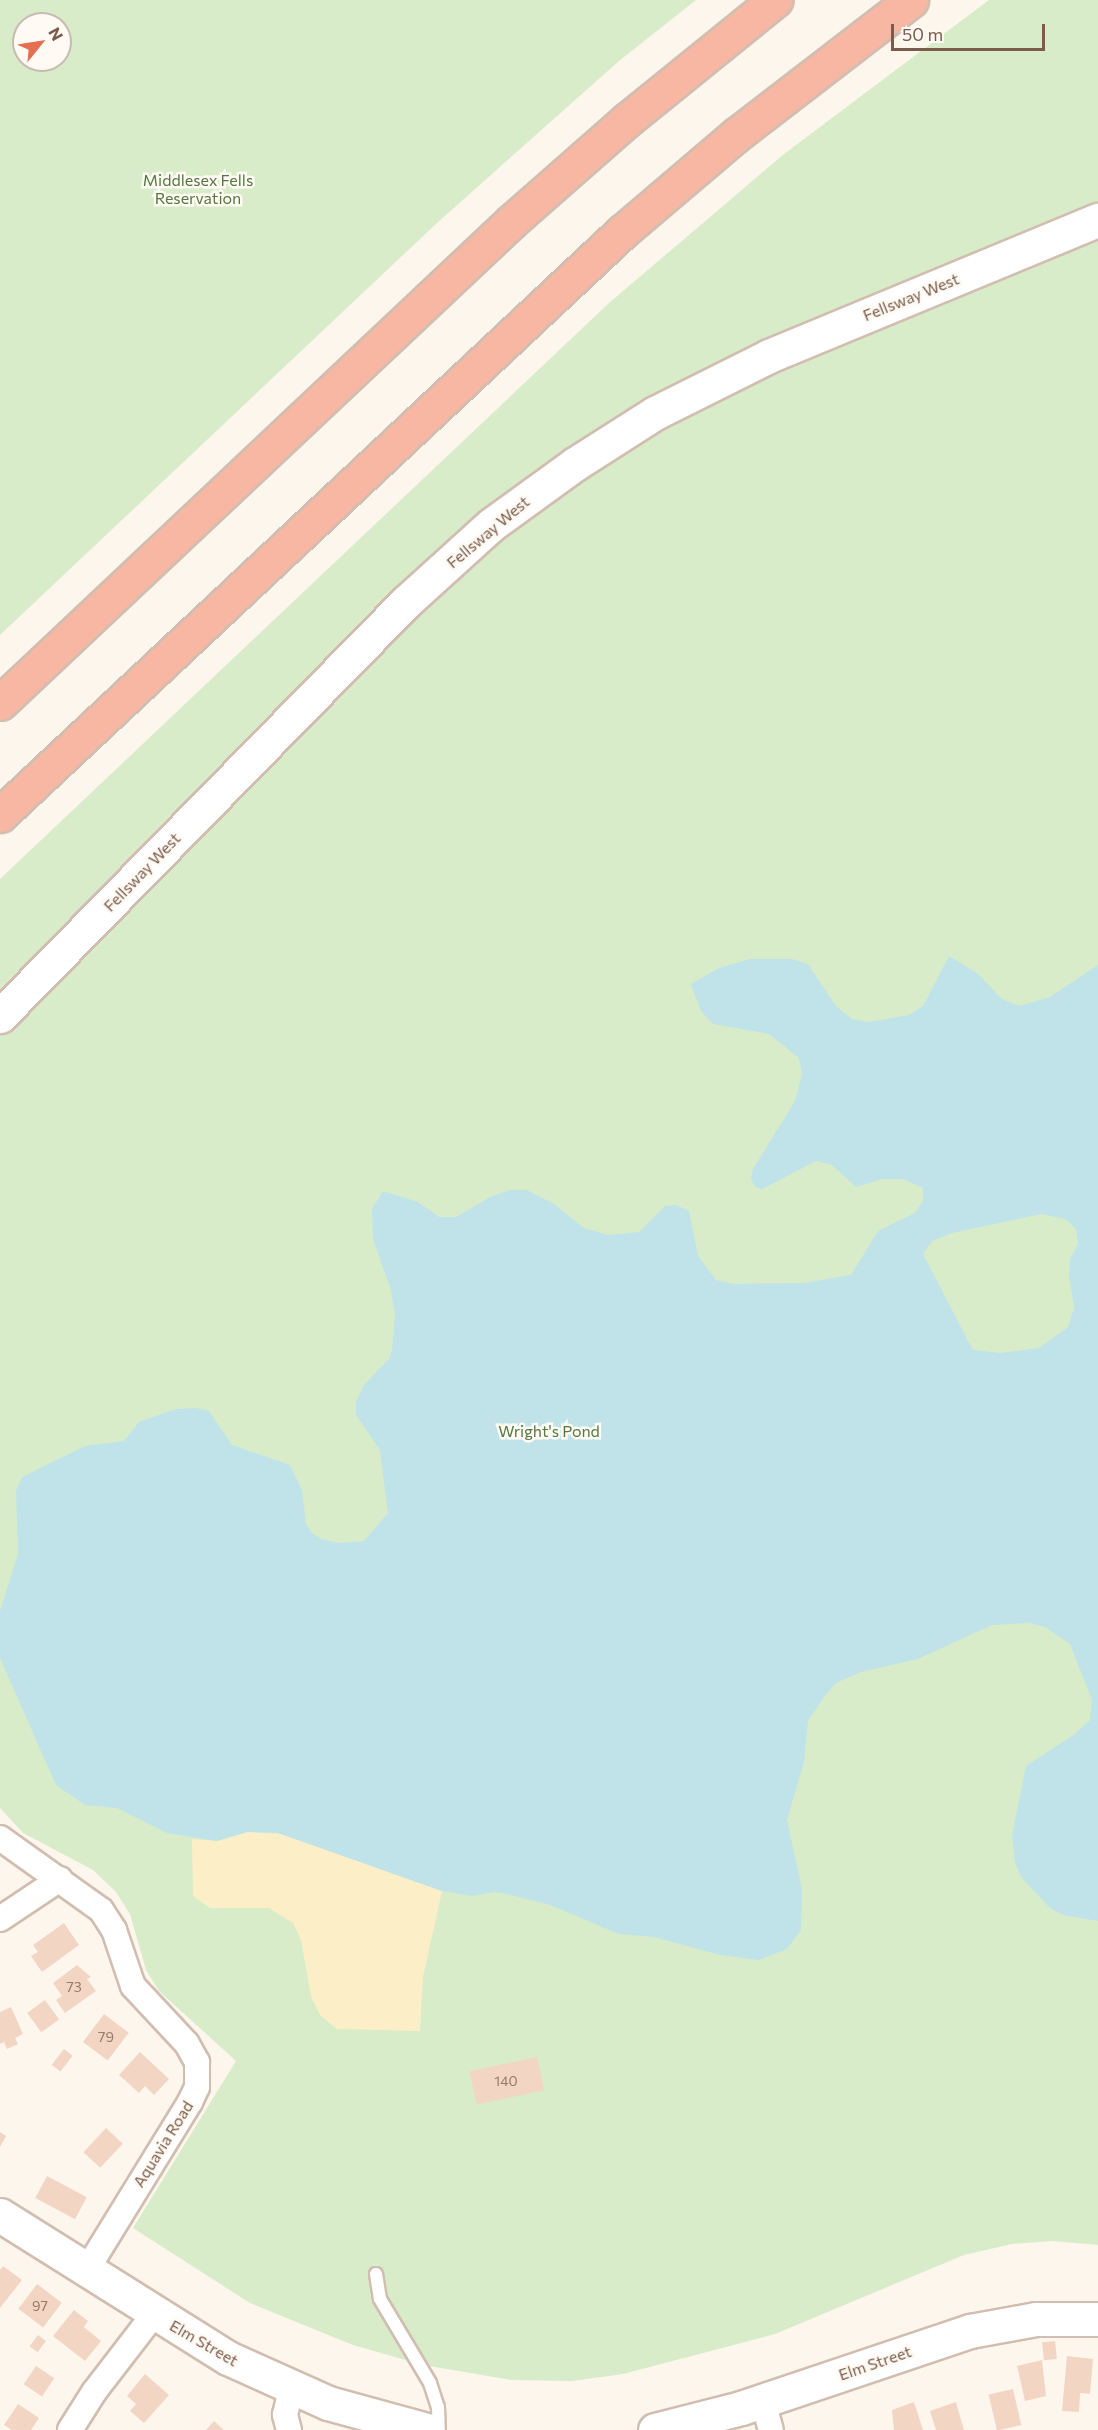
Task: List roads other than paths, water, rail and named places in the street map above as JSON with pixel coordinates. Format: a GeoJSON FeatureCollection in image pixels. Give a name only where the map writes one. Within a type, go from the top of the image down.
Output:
{"type":"FeatureCollection","features":[{"type":"Feature","properties":{"kind":"highway"},"geometry":{"type":"LineString","coordinates":[[0,704],[512,221],[627,120],[775,0]]}},
{"type":"Feature","properties":{"kind":"highway"},"geometry":{"type":"LineString","coordinates":[[0,815],[622,232],[735,135],[911,0]]}},
{"type":"Feature","properties":{"kind":"main road","name":"Fellsway West"},"geometry":{"type":"LineString","coordinates":[[0,1016],[406,602],[491,525],[574,464],[655,413],[769,356],[1098,220]]}},
{"type":"Feature","properties":{"kind":"main road","name":"Elm Street"},"geometry":{"type":"LineString","coordinates":[[0,2215],[154,2314],[228,2358],[291,2388],[360,2414],[428,2430]]}},
{"type":"Feature","properties":{"kind":"main road","name":"Elm Street"},"geometry":{"type":"LineString","coordinates":[[655,2430],[767,2415],[1000,2324],[1036,2319],[1098,2319]]}},
{"type":"Feature","properties":{"kind":"street","name":"Aquavia Road"},"geometry":{"type":"LineString","coordinates":[[0,1838],[60,1879],[105,1915],[114,1930],[133,1986],[187,2044],[198,2070],[190,2102],[86,2271]]}},
{"type":"Feature","properties":{"kind":"street"},"geometry":{"type":"LineString","coordinates":[[0,1919],[60,1879]]}},
{"type":"Feature","properties":{"kind":"street"},"geometry":{"type":"LineString","coordinates":[[69,2430],[93,2392],[154,2314]]}},
{"type":"Feature","properties":{"kind":"street"},"geometry":{"type":"LineString","coordinates":[[289,2430],[285,2415],[291,2388]]}},
{"type":"Feature","properties":{"kind":"lane"},"geometry":{"type":"LineString","coordinates":[[376,2274],[380,2299],[430,2383],[438,2407],[439,2430]]}},
{"type":"Feature","properties":{"kind":"water","name":"Wright's Pond"},"geometry":{"type":"Polygon","coordinates":[[[949,956],[977,973],[1002,999],[1019,1006],[1050,997],[1098,965],[1098,1921],[1063,1915],[1050,1908],[1021,1877],[1015,1862],[1012,1835],[1026,1766],[1075,1734],[1090,1720],[1092,1700],[1070,1644],[1045,1627],[1029,1623],[992,1625],[918,1659],[861,1672],[836,1683],[824,1697],[808,1721],[804,1762],[787,1820],[802,1889],[801,1930],[787,1949],[759,1960],[720,1955],[654,1937],[619,1934],[550,1905],[507,1894],[494,1892],[472,1896],[442,1891],[278,1833],[247,1832],[217,1841],[167,1833],[117,1808],[85,1805],[56,1785],[0,1658],[0,1611],[18,1554],[16,1491],[22,1477],[85,1446],[124,1441],[139,1422],[176,1409],[196,1408],[209,1411],[232,1445],[290,1465],[302,1490],[306,1524],[312,1533],[321,1539],[339,1543],[364,1541],[388,1513],[380,1450],[356,1415],[356,1402],[364,1385],[389,1359],[392,1350],[395,1315],[391,1290],[373,1239],[372,1209],[383,1191],[418,1202],[439,1217],[456,1217],[490,1197],[510,1190],[527,1190],[554,1204],[584,1228],[608,1235],[639,1232],[665,1206],[676,1205],[689,1211],[698,1256],[716,1280],[734,1284],[804,1283],[851,1275],[878,1231],[915,1213],[923,1200],[923,1188],[903,1179],[883,1179],[856,1187],[832,1165],[816,1161],[762,1189],[755,1187],[751,1179],[753,1169],[795,1101],[802,1074],[799,1058],[769,1034],[713,1024],[701,1011],[691,984],[719,968],[750,959],[792,959],[808,964],[836,1006],[852,1019],[869,1022],[909,1015],[923,1006],[949,956]],[[1042,1214],[952,1233],[932,1241],[923,1254],[973,1350],[1001,1353],[1039,1348],[1068,1327],[1074,1308],[1069,1275],[1070,1259],[1078,1244],[1076,1229],[1065,1219],[1042,1214]]]}},
{"type":"Feature","properties":{"kind":"park label","name":"Middlesex Fells Reservation"},"geometry":{"type":"Point","coordinates":[198,189]}}]}
